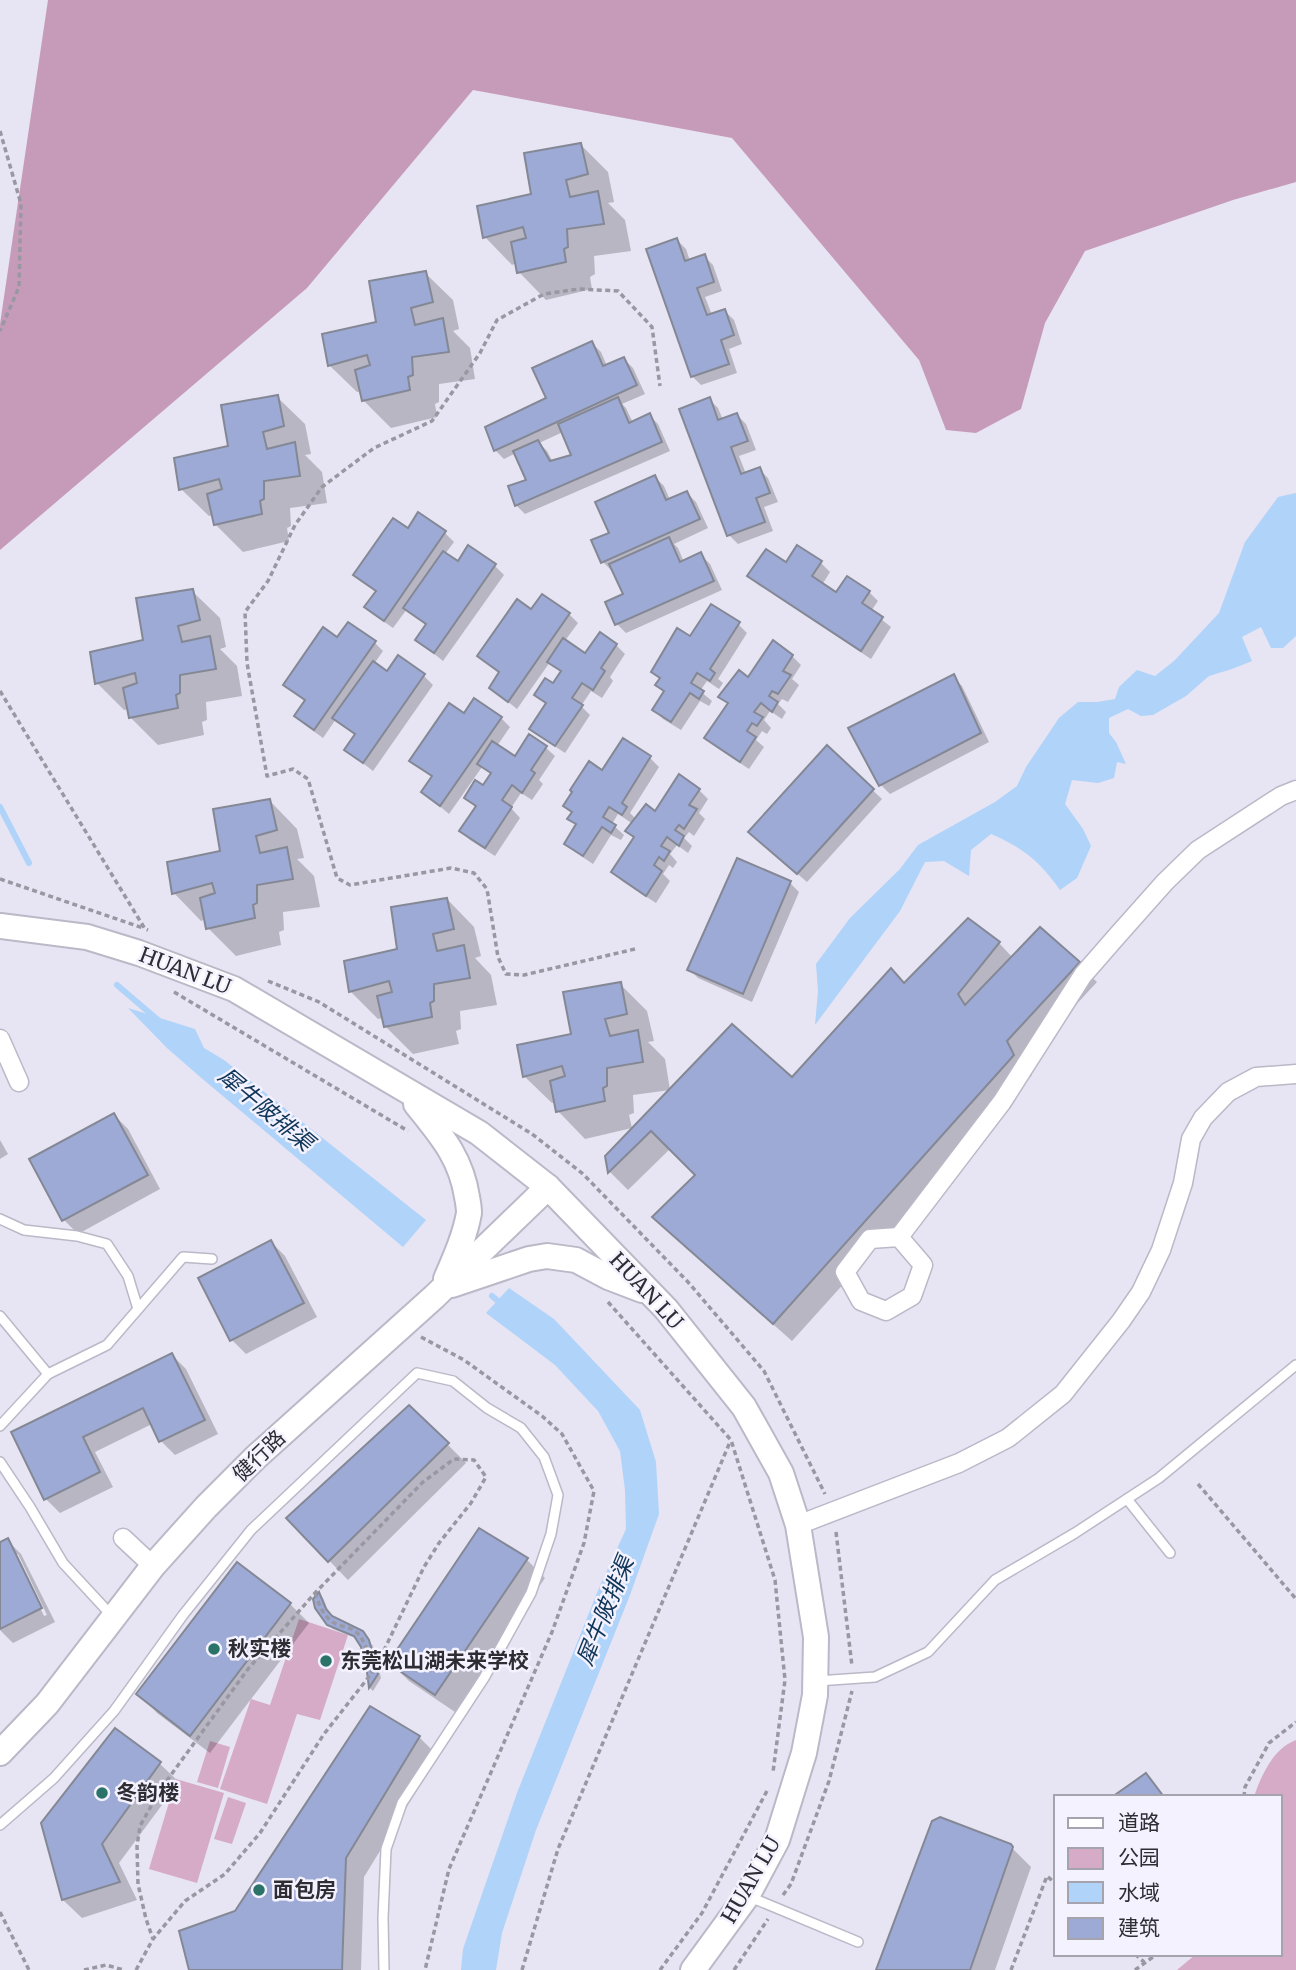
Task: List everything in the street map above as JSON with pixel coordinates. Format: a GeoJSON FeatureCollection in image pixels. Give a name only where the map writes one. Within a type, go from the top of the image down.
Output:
{"type":"FeatureCollection","features":[{"type":"Feature","properties":{"kind":"street"},"geometry":{"type":"LineString","coordinates":[[899,1237],[923,1265],[912,1296],[886,1311],[861,1301],[845,1272],[870,1239],[899,1237],[1002,1102],[1083,975],[1165,882],[1198,850],[1281,796],[1296,790]]}},
{"type":"Feature","properties":{"kind":"street","name":"HUAN LU"},"geometry":{"type":"LineString","coordinates":[[0,926],[87,937],[139,953],[234,989],[479,1133],[548,1187],[651,1293],[744,1406],[781,1473],[798,1525],[816,1637],[815,1695],[804,1753],[777,1840],[747,1896],[694,1970]]}},
{"type":"Feature","properties":{"kind":"street"},"geometry":{"type":"LineString","coordinates":[[0,1039],[19,1082]]}},
{"type":"Feature","properties":{"kind":"street"},"geometry":{"type":"LineString","coordinates":[[798,1525],[960,1463],[1008,1438],[1063,1394],[1141,1292],[1161,1250],[1183,1183],[1191,1139],[1203,1118],[1228,1092],[1256,1077],[1296,1074]]}},
{"type":"Feature","properties":{"kind":"street"},"geometry":{"type":"LineString","coordinates":[[406,1091],[444,1139],[463,1173],[469,1210],[461,1242],[442,1289]]}},
{"type":"Feature","properties":{"kind":"street","name":"健行路"},"geometry":{"type":"LineString","coordinates":[[0,1753],[47,1704],[153,1566],[206,1507],[256,1457],[442,1289],[548,1187]]}},
{"type":"Feature","properties":{"kind":"street"},"geometry":{"type":"LineString","coordinates":[[442,1289],[529,1259],[547,1256],[576,1260],[608,1277],[651,1293]]}},
{"type":"Feature","properties":{"kind":"street"},"geometry":{"type":"LineString","coordinates":[[123,1538],[153,1566]]}},
{"type":"Feature","properties":{"kind":"lane"},"geometry":{"type":"LineString","coordinates":[[0,1219],[24,1230],[77,1236],[107,1244],[128,1276],[138,1309]]}},
{"type":"Feature","properties":{"kind":"lane"},"geometry":{"type":"LineString","coordinates":[[0,1426],[48,1374],[107,1345],[183,1257],[212,1259]]}},
{"type":"Feature","properties":{"kind":"lane"},"geometry":{"type":"LineString","coordinates":[[0,1317],[48,1374]]}},
{"type":"Feature","properties":{"kind":"lane"},"geometry":{"type":"LineString","coordinates":[[815,1682],[875,1677],[928,1653],[995,1580],[1075,1533],[1159,1478],[1296,1366]]}},
{"type":"Feature","properties":{"kind":"lane"},"geometry":{"type":"LineString","coordinates":[[0,1825],[54,1778],[114,1711],[183,1615],[251,1530],[417,1373],[453,1381],[487,1408],[521,1428],[544,1457],[558,1495],[551,1534],[531,1593],[484,1678],[402,1803],[386,1849],[384,1970]]}},
{"type":"Feature","properties":{"kind":"lane"},"geometry":{"type":"LineString","coordinates":[[0,1462],[63,1563],[114,1618]]}},
{"type":"Feature","properties":{"kind":"lane"},"geometry":{"type":"LineString","coordinates":[[1127,1499],[1170,1553]]}},
{"type":"Feature","properties":{"kind":"lane"},"geometry":{"type":"LineString","coordinates":[[747,1896],[858,1942]]}},
{"type":"Feature","properties":{"kind":"path"},"geometry":{"type":"LineString","coordinates":[[0,131],[21,204],[19,286],[0,331]]}},
{"type":"Feature","properties":{"kind":"path"},"geometry":{"type":"LineString","coordinates":[[635,949],[524,975],[506,974],[498,957],[487,889],[474,873],[451,868],[350,884],[337,878],[307,779],[293,769],[267,776],[247,663],[245,612],[268,581],[295,525],[323,487],[374,447],[432,421],[480,353],[496,320],[544,293],[579,289],[618,291],[652,327],[660,386]]}},
{"type":"Feature","properties":{"kind":"path"},"geometry":{"type":"LineString","coordinates":[[167,988],[412,1133]]}},
{"type":"Feature","properties":{"kind":"path"},"geometry":{"type":"LineString","coordinates":[[600,1293],[731,1440],[775,1580],[785,1680],[772,1781],[702,1913],[660,1970]]}},
{"type":"Feature","properties":{"kind":"path"},"geometry":{"type":"LineString","coordinates":[[522,1970],[558,1849],[731,1440]]}},
{"type":"Feature","properties":{"kind":"path"},"geometry":{"type":"LineString","coordinates":[[136,1970],[153,1939],[185,1901],[225,1874],[260,1833],[324,1734],[372,1673],[424,1567],[439,1543],[471,1503],[486,1477],[474,1460],[454,1460],[423,1482],[315,1593],[248,1669],[160,1790],[140,1826],[137,1846],[138,1884],[153,1939]]}},
{"type":"Feature","properties":{"kind":"path"},"geometry":{"type":"LineString","coordinates":[[1198,1484],[1296,1599]]}},
{"type":"Feature","properties":{"kind":"path"},"geometry":{"type":"LineString","coordinates":[[315,1593],[321,1610],[333,1623],[353,1630],[362,1639],[372,1673]]}},
{"type":"Feature","properties":{"kind":"path"},"geometry":{"type":"LineString","coordinates":[[1244,1795],[1245,1787],[1269,1742],[1296,1722]]}},
{"type":"Feature","properties":{"kind":"path"},"geometry":{"type":"LineString","coordinates":[[1011,1970],[1047,1876],[1054,1882]]}},
{"type":"Feature","properties":{"kind":"path"},"geometry":{"type":"LineString","coordinates":[[0,1912],[29,1970]]}},
{"type":"Feature","properties":{"kind":"path"},"geometry":{"type":"LineString","coordinates":[[1137,1956],[1145,1963]]}},
{"type":"Feature","properties":{"kind":"path"},"geometry":{"type":"LineString","coordinates":[[1135,1970],[1154,1956]]}},
{"type":"Feature","properties":{"kind":"path"},"geometry":{"type":"LineString","coordinates":[[84,1970],[106,1965],[124,1970]]}},
{"type":"Feature","properties":{"kind":"green space"},"geometry":{"type":"Polygon","coordinates":[[[299,1619],[348,1635],[320,1720],[297,1714],[267,1804],[220,1789],[251,1699],[270,1705],[299,1619]]]}},
{"type":"Feature","properties":{"kind":"green space"},"geometry":{"type":"Polygon","coordinates":[[[1296,1740],[1296,1970],[1177,1970],[1194,1956],[1282,1956],[1282,1795],[1255,1795],[1265,1771],[1275,1756],[1296,1740]]]}},
{"type":"Feature","properties":{"kind":"green space"},"geometry":{"type":"Polygon","coordinates":[[[210,1741],[230,1747],[218,1788],[197,1782],[210,1741]]]}},
{"type":"Feature","properties":{"kind":"green space"},"geometry":{"type":"Polygon","coordinates":[[[176,1779],[224,1793],[197,1883],[149,1869],[176,1779]]]}},
{"type":"Feature","properties":{"kind":"green space"},"geometry":{"type":"Polygon","coordinates":[[[228,1797],[246,1803],[232,1844],[214,1839],[228,1797]]]}},
{"type":"Feature","properties":{"kind":"shaded area"},"geometry":{"type":"Polygon","coordinates":[[[48,0],[1296,0],[1296,182],[1233,200],[1085,251],[1045,323],[1021,409],[976,433],[946,430],[919,360],[732,138],[473,90],[307,288],[0,550],[0,324],[48,0]]]}},
{"type":"Feature","properties":{"kind":"water"},"geometry":{"type":"Polygon","coordinates":[[[1296,493],[1296,636],[1283,648],[1271,648],[1261,627],[1242,637],[1252,661],[1209,676],[1186,696],[1153,715],[1141,716],[1128,709],[1109,718],[1109,733],[1126,764],[1117,762],[1114,778],[1098,783],[1072,780],[1065,804],[1083,829],[1091,846],[1077,878],[1060,890],[1030,857],[991,834],[971,850],[969,876],[944,861],[925,862],[900,911],[815,1025],[818,991],[816,964],[850,918],[900,869],[918,845],[995,802],[1017,786],[1026,767],[1059,718],[1078,702],[1115,699],[1119,687],[1137,670],[1155,676],[1174,661],[1219,613],[1245,542],[1278,497],[1296,493]]]}},
{"type":"Feature","properties":{"kind":"water"},"geometry":{"type":"Polygon","coordinates":[[[128,1008],[195,1029],[204,1048],[224,1060],[426,1220],[403,1247],[199,1076],[128,1008]]]}},
{"type":"Feature","properties":{"kind":"water"},"geometry":{"type":"Polygon","coordinates":[[[509,1288],[554,1319],[640,1410],[656,1462],[659,1514],[630,1595],[536,1830],[502,1933],[496,1970],[461,1970],[463,1949],[517,1793],[599,1588],[626,1529],[620,1451],[598,1411],[555,1365],[486,1313],[509,1288]]]}},
{"type":"Feature","properties":{"kind":"building"},"geometry":{"type":"Polygon","coordinates":[[[581,143],[588,174],[566,180],[570,197],[598,191],[604,224],[567,229],[568,247],[564,249],[566,262],[517,273],[511,242],[526,238],[523,227],[483,238],[477,206],[531,194],[524,153],[581,143]]]}},
{"type":"Feature","properties":{"kind":"building"},"geometry":{"type":"Polygon","coordinates":[[[677,238],[685,261],[705,254],[714,282],[697,288],[707,315],[725,309],[734,335],[721,340],[729,364],[691,377],[646,249],[677,238]]]}},
{"type":"Feature","properties":{"kind":"building"},"geometry":{"type":"Polygon","coordinates":[[[426,271],[433,302],[411,308],[415,325],[443,318],[449,352],[412,357],[413,375],[408,377],[410,390],[362,401],[355,370],[370,365],[367,355],[328,366],[322,334],[376,322],[369,281],[426,271]]]}},
{"type":"Feature","properties":{"kind":"building"},"geometry":{"type":"Polygon","coordinates":[[[592,341],[603,366],[624,357],[637,385],[494,451],[485,427],[546,398],[532,368],[592,341]]]}},
{"type":"Feature","properties":{"kind":"building"},"geometry":{"type":"Polygon","coordinates":[[[278,395],[284,426],[263,432],[267,449],[295,442],[300,476],[264,481],[264,499],[260,501],[262,514],[214,525],[207,494],[222,489],[219,479],[179,490],[174,458],[228,446],[221,405],[278,395]]]}},
{"type":"Feature","properties":{"kind":"building"},"geometry":{"type":"Polygon","coordinates":[[[618,397],[629,423],[650,413],[662,442],[515,506],[508,486],[526,480],[513,451],[538,440],[550,461],[571,455],[558,424],[618,397]]]}},
{"type":"Feature","properties":{"kind":"building"},"geometry":{"type":"Polygon","coordinates":[[[710,397],[718,420],[737,413],[748,441],[731,447],[741,474],[760,467],[770,493],[756,498],[765,522],[727,536],[679,409],[710,397]]]}},
{"type":"Feature","properties":{"kind":"building"},"geometry":{"type":"Polygon","coordinates":[[[655,475],[666,500],[687,491],[700,519],[601,563],[591,540],[609,533],[595,502],[655,475]]]}},
{"type":"Feature","properties":{"kind":"building"},"geometry":{"type":"Polygon","coordinates":[[[418,512],[446,531],[384,621],[364,607],[376,591],[353,575],[393,518],[408,528],[418,512]]]}},
{"type":"Feature","properties":{"kind":"building"},"geometry":{"type":"Polygon","coordinates":[[[669,537],[680,562],[701,552],[714,581],[615,625],[605,602],[623,594],[609,564],[669,537]]]}},
{"type":"Feature","properties":{"kind":"building"},"geometry":{"type":"Polygon","coordinates":[[[468,545],[496,564],[434,653],[415,640],[426,624],[403,608],[443,551],[458,561],[468,545]]]}},
{"type":"Feature","properties":{"kind":"building"},"geometry":{"type":"Polygon","coordinates":[[[797,545],[822,561],[812,576],[836,592],[847,576],[870,591],[862,603],[883,617],[861,651],[747,576],[766,549],[786,562],[797,545]]]}},
{"type":"Feature","properties":{"kind":"building"},"geometry":{"type":"Polygon","coordinates":[[[193,589],[200,620],[178,626],[182,642],[210,636],[216,669],[180,675],[180,693],[176,695],[178,708],[129,718],[123,688],[137,683],[135,673],[95,684],[90,652],[143,640],[136,598],[193,589]]]}},
{"type":"Feature","properties":{"kind":"building"},"geometry":{"type":"Polygon","coordinates":[[[542,594],[570,613],[508,702],[489,688],[499,672],[477,656],[517,599],[531,609],[542,594]]]}},
{"type":"Feature","properties":{"kind":"building"},"geometry":{"type":"Polygon","coordinates":[[[711,604],[740,622],[710,669],[715,673],[710,681],[697,673],[691,683],[704,691],[699,699],[690,693],[671,722],[652,710],[664,691],[655,685],[660,678],[651,672],[677,628],[690,636],[711,604]]]}},
{"type":"Feature","properties":{"kind":"building"},"geometry":{"type":"Polygon","coordinates":[[[348,622],[376,641],[314,730],[294,716],[305,700],[283,685],[323,627],[337,637],[348,622]]]}},
{"type":"Feature","properties":{"kind":"building"},"geometry":{"type":"Polygon","coordinates":[[[600,632],[617,644],[601,668],[605,671],[593,690],[582,683],[572,698],[583,705],[555,746],[529,729],[546,703],[534,695],[545,678],[553,683],[561,671],[547,662],[563,638],[585,653],[600,632]]]}},
{"type":"Feature","properties":{"kind":"building"},"geometry":{"type":"Polygon","coordinates":[[[773,640],[793,655],[783,671],[791,675],[778,694],[772,691],[769,696],[778,702],[772,712],[761,703],[754,712],[763,717],[757,726],[752,723],[747,731],[756,737],[740,762],[704,738],[728,703],[718,697],[739,670],[748,677],[773,640]]]}},
{"type":"Feature","properties":{"kind":"building"},"geometry":{"type":"Polygon","coordinates":[[[398,655],[425,674],[363,763],[344,750],[355,734],[332,718],[373,661],[387,671],[398,655]]]}},
{"type":"Feature","properties":{"kind":"building"},"geometry":{"type":"Polygon","coordinates":[[[954,674],[981,733],[879,786],[848,728],[954,674]]]}},
{"type":"Feature","properties":{"kind":"building"},"geometry":{"type":"Polygon","coordinates":[[[474,698],[502,717],[440,806],[421,792],[432,776],[409,761],[449,703],[464,713],[474,698]]]}},
{"type":"Feature","properties":{"kind":"building"},"geometry":{"type":"Polygon","coordinates":[[[529,734],[547,746],[531,770],[535,773],[522,793],[512,785],[502,800],[512,807],[485,848],[459,831],[476,806],[464,798],[475,780],[483,785],[491,773],[477,764],[492,741],[515,756],[529,734]]]}},
{"type":"Feature","properties":{"kind":"building"},"geometry":{"type":"Polygon","coordinates":[[[623,738],[651,756],[622,803],[627,807],[622,815],[609,807],[603,817],[616,825],[611,833],[602,827],[583,856],[564,844],[576,824],[567,819],[572,812],[563,806],[589,761],[602,770],[623,738]]]}},
{"type":"Feature","properties":{"kind":"building"},"geometry":{"type":"Polygon","coordinates":[[[827,745],[874,789],[797,874],[748,832],[827,745]]]}},
{"type":"Feature","properties":{"kind":"building"},"geometry":{"type":"Polygon","coordinates":[[[679,774],[700,789],[689,805],[697,809],[684,829],[679,825],[675,830],[684,836],[679,846],[667,837],[661,846],[670,851],[664,861],[659,857],[654,865],[662,871],[646,896],[611,872],[634,837],[625,831],[646,804],[655,811],[679,774]]]}},
{"type":"Feature","properties":{"kind":"building"},"geometry":{"type":"Polygon","coordinates":[[[270,799],[277,830],[256,836],[260,853],[287,847],[293,879],[257,885],[257,903],[253,905],[255,918],[206,929],[200,898],[215,893],[212,883],[172,894],[167,862],[220,851],[213,809],[270,799]]]}},
{"type":"Feature","properties":{"kind":"building"},"geometry":{"type":"Polygon","coordinates":[[[737,858],[791,881],[743,994],[687,970],[737,858]]]}},
{"type":"Feature","properties":{"kind":"building"},"geometry":{"type":"Polygon","coordinates":[[[447,898],[454,929],[433,934],[437,951],[464,945],[470,978],[434,984],[434,1001],[430,1003],[432,1017],[384,1027],[377,996],[392,992],[389,981],[349,992],[344,961],[397,949],[391,907],[447,898]]]}},
{"type":"Feature","properties":{"kind":"building"},"geometry":{"type":"Polygon","coordinates":[[[968,918],[1000,942],[958,994],[965,1005],[1040,927],[1080,962],[1007,1041],[1014,1055],[773,1324],[652,1217],[695,1175],[651,1131],[608,1173],[605,1156],[732,1024],[792,1077],[891,968],[904,983],[968,918]]]}},
{"type":"Feature","properties":{"kind":"building"},"geometry":{"type":"Polygon","coordinates":[[[621,982],[627,1014],[605,1019],[610,1036],[638,1030],[643,1062],[607,1068],[607,1086],[603,1088],[605,1101],[556,1112],[550,1081],[565,1076],[562,1066],[523,1077],[517,1045],[571,1034],[563,992],[621,982]]]}},
{"type":"Feature","properties":{"kind":"building"},"geometry":{"type":"Polygon","coordinates":[[[114,1113],[148,1175],[62,1221],[29,1159],[114,1113]]]}},
{"type":"Feature","properties":{"kind":"building"},"geometry":{"type":"Polygon","coordinates":[[[271,1240],[304,1303],[230,1341],[198,1278],[271,1240]]]}},
{"type":"Feature","properties":{"kind":"building"},"geometry":{"type":"Polygon","coordinates":[[[172,1353],[205,1420],[159,1442],[143,1408],[83,1437],[100,1472],[44,1500],[11,1432],[172,1353]]]}},
{"type":"Feature","properties":{"kind":"building"},"geometry":{"type":"Polygon","coordinates":[[[409,1405],[449,1443],[328,1562],[286,1518],[409,1405]]]}},
{"type":"Feature","properties":{"kind":"building"},"geometry":{"type":"Polygon","coordinates":[[[479,1528],[528,1558],[435,1695],[388,1663],[479,1528]]]}},
{"type":"Feature","properties":{"kind":"building"},"geometry":{"type":"Polygon","coordinates":[[[8,1538],[42,1608],[0,1629],[0,1542],[8,1538]]]}},
{"type":"Feature","properties":{"kind":"building","name":"秋实楼"},"geometry":{"type":"Polygon","coordinates":[[[237,1562],[291,1603],[190,1736],[136,1694],[237,1562]]]}},
{"type":"Feature","properties":{"kind":"building"},"geometry":{"type":"Polygon","coordinates":[[[319,1592],[332,1616],[363,1631],[369,1640],[378,1674],[369,1688],[361,1647],[354,1636],[327,1625],[315,1608],[313,1599],[319,1592]]]}},
{"type":"Feature","properties":{"kind":"building"},"geometry":{"type":"Polygon","coordinates":[[[370,1706],[420,1736],[346,1858],[342,1970],[189,1970],[179,1931],[235,1911],[370,1706]]]}},
{"type":"Feature","properties":{"kind":"building","name":"冬韵楼"},"geometry":{"type":"Polygon","coordinates":[[[115,1728],[161,1762],[102,1844],[120,1882],[62,1900],[41,1823],[115,1728]]]}},
{"type":"Feature","properties":{"kind":"building"},"geometry":{"type":"Polygon","coordinates":[[[1146,1773],[1162,1795],[1115,1795],[1146,1773]]]}},
{"type":"Feature","properties":{"kind":"building"},"geometry":{"type":"Polygon","coordinates":[[[940,1817],[1013,1847],[970,1970],[876,1970],[932,1821],[940,1817]]]}},
{"type":"Feature","properties":{"kind":"waterway","name":"犀牛陂排渠"},"geometry":{"type":"LineString","coordinates":[[0,807],[29,863]]}},
{"type":"Feature","properties":{"kind":"waterway","name":"犀牛陂排渠"},"geometry":{"type":"LineString","coordinates":[[117,985],[158,1020]]}},
{"type":"Feature","properties":{"kind":"waterway","name":"犀牛陂排渠"},"geometry":{"type":"LineString","coordinates":[[492,1296],[504,1306]]}},
{"type":"Feature","properties":{"kind":"place","name":"秋实楼"},"geometry":{"type":"Point","coordinates":[214,1649]}},
{"type":"Feature","properties":{"kind":"place","name":"东莞松山湖未来学校"},"geometry":{"type":"Point","coordinates":[326,1661]}},
{"type":"Feature","properties":{"kind":"place","name":"冬韵楼"},"geometry":{"type":"Point","coordinates":[102,1793]}},
{"type":"Feature","properties":{"kind":"place","name":"面包房"},"geometry":{"type":"Point","coordinates":[259,1890]}}]}
